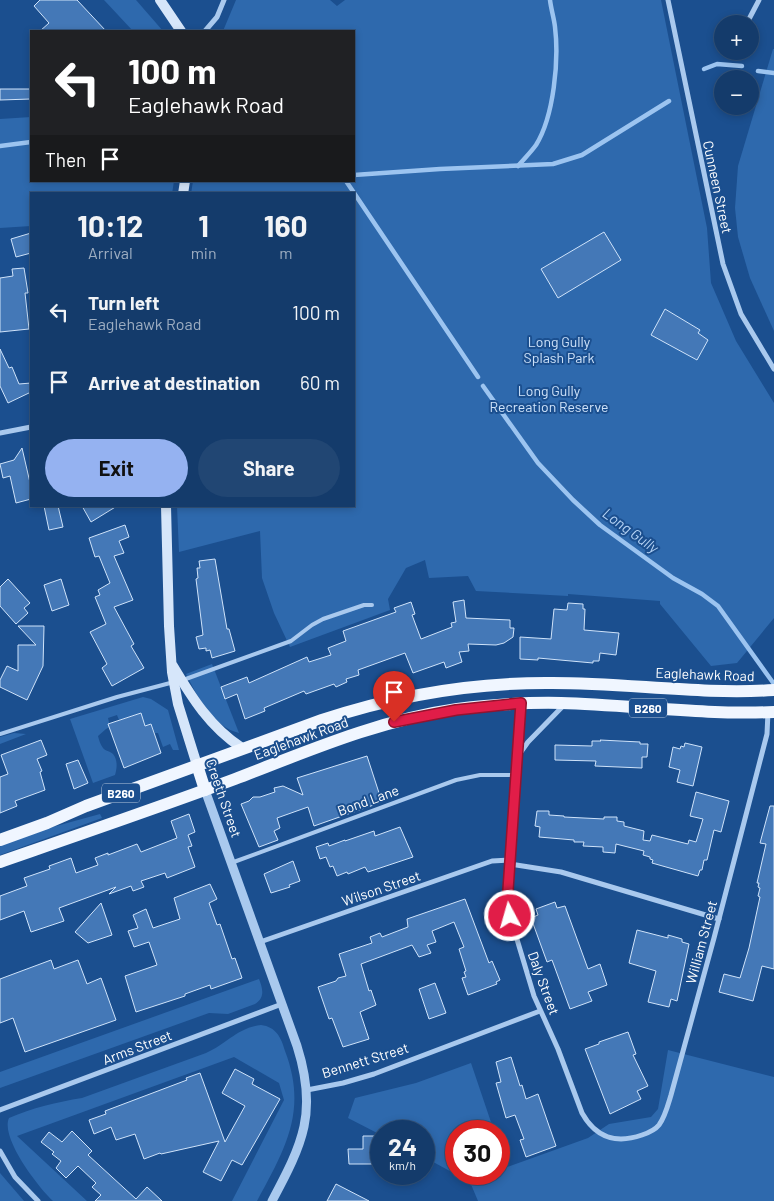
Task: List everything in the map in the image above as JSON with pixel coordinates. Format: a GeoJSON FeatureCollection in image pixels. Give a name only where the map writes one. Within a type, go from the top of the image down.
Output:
{"type":"FeatureCollection","features":[{"type":"Feature","properties":{"kind":"main road"},"geometry":{"type":"LineString","coordinates":[[160,0],[180,30]]}},
{"type":"Feature","properties":{"kind":"main road"},"geometry":{"type":"LineString","coordinates":[[166,507],[171,663],[178,682],[210,722],[223,735],[242,748]]}},
{"type":"Feature","properties":{"kind":"main road","name":"Creeth Street"},"geometry":{"type":"LineString","coordinates":[[178,682],[180,712],[205,790]]}},
{"type":"Feature","properties":{"kind":"main road","name":"Eaglehawk Road"},"geometry":{"type":"LineString","coordinates":[[0,840],[242,748],[340,714],[384,702],[437,692],[490,686],[547,683],[700,691],[771,690]]}},
{"type":"Feature","properties":{"kind":"main road","name":"Eaglehawk Road"},"geometry":{"type":"LineString","coordinates":[[0,862],[205,790],[350,735],[394,722],[456,710],[521,703],[566,703],[706,712],[771,712]]}},
{"type":"Feature","properties":{"kind":"street"},"geometry":{"type":"LineString","coordinates":[[206,30],[217,17],[224,0]]}},
{"type":"Feature","properties":{"kind":"street","name":"Cunneen Street"},"geometry":{"type":"LineString","coordinates":[[668,0],[723,264],[741,314],[774,370]]}},
{"type":"Feature","properties":{"kind":"street"},"geometry":{"type":"LineString","coordinates":[[751,15],[759,0]]}},
{"type":"Feature","properties":{"kind":"street"},"geometry":{"type":"LineString","coordinates":[[0,433],[30,427]]}},
{"type":"Feature","properties":{"kind":"street","name":"Daly Street"},"geometry":{"type":"LineString","coordinates":[[521,703],[508,890],[510,916],[540,1011],[558,1048],[586,1121],[598,1132],[610,1138]]}},
{"type":"Feature","properties":{"kind":"street"},"geometry":{"type":"LineString","coordinates":[[518,756],[528,742],[566,703]]}},
{"type":"Feature","properties":{"kind":"street","name":"William Street"},"geometry":{"type":"LineString","coordinates":[[610,1138],[626,1139],[652,1130],[659,1125],[679,1071],[767,734],[771,712]]}},
{"type":"Feature","properties":{"kind":"street","name":"Creeth Street"},"geometry":{"type":"LineString","coordinates":[[205,790],[301,1057],[307,1090]]}},
{"type":"Feature","properties":{"kind":"street","name":"Wilson Street"},"geometry":{"type":"LineString","coordinates":[[260,942],[492,861],[510,862],[561,872],[719,919]]}},
{"type":"Feature","properties":{"kind":"street","name":"Arms Street"},"geometry":{"type":"LineString","coordinates":[[0,1110],[282,1004]]}},
{"type":"Feature","properties":{"kind":"street","name":"Bennett Street"},"geometry":{"type":"LineString","coordinates":[[272,1201],[301,1142],[306,1117],[307,1090],[343,1083],[374,1074],[540,1011]]}},
{"type":"Feature","properties":{"kind":"street"},"geometry":{"type":"LineString","coordinates":[[0,1151],[15,1177],[38,1201]]}},
{"type":"Feature","properties":{"kind":"lane"},"geometry":{"type":"LineString","coordinates":[[0,734],[111,699],[178,682],[291,642],[312,625],[323,619],[364,605],[372,605]]}},
{"type":"Feature","properties":{"kind":"lane","name":"Bond Lane"},"geometry":{"type":"LineString","coordinates":[[231,863],[456,780],[480,775],[517,775]]}},
{"type":"Feature","properties":{"kind":"green space"},"geometry":{"type":"Polygon","coordinates":[[[104,0],[136,0],[162,30],[132,30],[104,0]]]}},
{"type":"Feature","properties":{"kind":"green space","name":"Long Gully Recreation Reserve"},"geometry":{"type":"Polygon","coordinates":[[[236,0],[330,0],[337,6],[345,0],[661,0],[707,228],[711,283],[736,341],[774,403],[774,618],[737,663],[711,666],[660,604],[660,601],[568,594],[568,596],[476,591],[468,576],[429,578],[425,560],[406,568],[388,599],[390,610],[290,647],[274,613],[262,578],[260,531],[179,552],[177,507],[355,507],[355,192],[191,192],[193,182],[355,182],[355,30],[223,30],[236,0]]]}},
{"type":"Feature","properties":{"kind":"green space"},"geometry":{"type":"Polygon","coordinates":[[[774,49],[774,331],[750,278],[738,237],[735,208],[738,166],[753,115],[759,115],[759,96],[774,49]]]}},
{"type":"Feature","properties":{"kind":"green space"},"geometry":{"type":"Polygon","coordinates":[[[30,117],[30,182],[174,182],[172,192],[30,192],[30,226],[0,228],[0,119],[30,117]]]}},
{"type":"Feature","properties":{"kind":"green space"},"geometry":{"type":"Polygon","coordinates":[[[212,664],[239,733],[221,724],[207,710],[186,674],[212,664]]]}},
{"type":"Feature","properties":{"kind":"green space"},"geometry":{"type":"Polygon","coordinates":[[[143,697],[151,699],[168,710],[179,750],[173,750],[170,744],[163,747],[158,733],[155,733],[151,724],[145,726],[141,713],[119,720],[117,715],[108,718],[110,727],[98,736],[103,748],[115,756],[117,764],[116,773],[93,783],[70,719],[143,697]]]}},
{"type":"Feature","properties":{"kind":"green space"},"geometry":{"type":"Polygon","coordinates":[[[14,733],[26,734],[0,744],[0,737],[14,733]]]}},
{"type":"Feature","properties":{"kind":"green space"},"geometry":{"type":"Polygon","coordinates":[[[100,814],[102,818],[0,855],[0,845],[49,828],[100,814]]]}},
{"type":"Feature","properties":{"kind":"green space"},"geometry":{"type":"Polygon","coordinates":[[[259,979],[262,996],[255,1004],[228,1014],[209,1013],[0,1088],[0,1072],[259,979]]]}},
{"type":"Feature","properties":{"kind":"green space"},"geometry":{"type":"Polygon","coordinates":[[[261,1025],[274,1030],[282,1041],[292,1073],[294,1111],[284,1147],[257,1201],[232,1201],[284,1100],[279,1083],[234,1057],[17,1136],[87,1201],[53,1201],[39,1185],[15,1150],[10,1138],[9,1118],[63,1101],[82,1098],[206,1053],[245,1029],[261,1025]]]}},
{"type":"Feature","properties":{"kind":"green space"},"geometry":{"type":"Polygon","coordinates":[[[668,1050],[774,1077],[774,1201],[478,1201],[471,1185],[510,1185],[510,1166],[588,1138],[609,1124],[651,1117],[658,1109],[668,1050]]]}},
{"type":"Feature","properties":{"kind":"green space"},"geometry":{"type":"Polygon","coordinates":[[[471,1063],[490,1120],[445,1120],[445,1168],[435,1163],[435,1120],[370,1120],[370,1129],[348,1118],[355,1098],[416,1083],[471,1063]]]}},
{"type":"Feature","properties":{"kind":"green space"},"geometry":{"type":"Polygon","coordinates":[[[0,1173],[24,1201],[0,1201],[0,1173]]]}},
{"type":"Feature","properties":{"kind":"building"},"geometry":{"type":"Polygon","coordinates":[[[40,0],[77,0],[105,30],[41,30],[49,23],[34,6],[40,0]]]}},
{"type":"Feature","properties":{"kind":"building"},"geometry":{"type":"Polygon","coordinates":[[[0,89],[30,89],[30,99],[0,100],[0,89]]]}},
{"type":"Feature","properties":{"kind":"building"},"geometry":{"type":"Polygon","coordinates":[[[604,232],[621,260],[558,298],[541,269],[604,232]]]}},
{"type":"Feature","properties":{"kind":"building"},"geometry":{"type":"Polygon","coordinates":[[[30,233],[30,253],[16,257],[11,239],[30,233]]]}},
{"type":"Feature","properties":{"kind":"building"},"geometry":{"type":"Polygon","coordinates":[[[24,268],[28,293],[25,293],[29,329],[0,332],[0,278],[13,276],[12,269],[24,268]]]}},
{"type":"Feature","properties":{"kind":"building"},"geometry":{"type":"Polygon","coordinates":[[[665,309],[700,330],[698,333],[708,340],[697,360],[651,335],[665,309]]]}},
{"type":"Feature","properties":{"kind":"building"},"geometry":{"type":"Polygon","coordinates":[[[0,349],[9,368],[12,367],[19,384],[30,383],[30,392],[8,403],[0,386],[0,349]]]}},
{"type":"Feature","properties":{"kind":"building"},"geometry":{"type":"Polygon","coordinates":[[[22,448],[30,483],[30,499],[16,503],[10,476],[3,478],[0,464],[14,460],[22,448]]]}},
{"type":"Feature","properties":{"kind":"building"},"geometry":{"type":"Polygon","coordinates":[[[44,507],[58,507],[63,527],[49,530],[44,507]]]}},
{"type":"Feature","properties":{"kind":"building"},"geometry":{"type":"Polygon","coordinates":[[[83,507],[115,507],[91,522],[83,507]]]}},
{"type":"Feature","properties":{"kind":"building"},"geometry":{"type":"Polygon","coordinates":[[[125,525],[129,537],[119,541],[124,553],[114,556],[133,600],[114,607],[134,644],[131,646],[144,668],[112,686],[102,668],[107,664],[90,632],[106,624],[95,597],[100,595],[98,590],[110,583],[99,556],[95,557],[89,538],[125,525]]]}},
{"type":"Feature","properties":{"kind":"building"},"geometry":{"type":"Polygon","coordinates":[[[215,559],[227,629],[229,629],[235,651],[212,658],[210,650],[206,651],[206,648],[199,649],[196,637],[203,635],[196,579],[198,578],[197,568],[200,568],[199,561],[215,559]]]}},
{"type":"Feature","properties":{"kind":"building"},"geometry":{"type":"Polygon","coordinates":[[[8,579],[30,603],[24,608],[28,613],[16,624],[0,606],[0,587],[8,579]]]}},
{"type":"Feature","properties":{"kind":"building"},"geometry":{"type":"Polygon","coordinates":[[[61,579],[69,605],[52,611],[44,585],[61,579]]]}},
{"type":"Feature","properties":{"kind":"building"},"geometry":{"type":"Polygon","coordinates":[[[464,600],[466,618],[510,620],[510,628],[514,628],[513,637],[504,643],[496,645],[468,644],[469,651],[459,652],[462,662],[446,668],[444,662],[413,673],[405,653],[358,670],[359,675],[346,679],[347,682],[336,687],[334,684],[306,694],[304,691],[264,708],[265,711],[245,719],[237,694],[225,699],[221,687],[247,677],[249,683],[307,657],[309,662],[331,655],[328,648],[346,641],[343,631],[396,612],[394,608],[411,602],[415,614],[412,615],[421,639],[452,627],[451,623],[456,622],[453,602],[464,600]]]}},
{"type":"Feature","properties":{"kind":"building"},"geometry":{"type":"Polygon","coordinates":[[[568,603],[583,604],[583,609],[585,609],[584,630],[619,633],[616,655],[600,653],[599,661],[593,661],[593,663],[538,658],[538,660],[520,659],[520,637],[551,639],[554,609],[567,610],[568,603]]]}},
{"type":"Feature","properties":{"kind":"building"},"geometry":{"type":"Polygon","coordinates":[[[18,626],[44,626],[43,666],[27,700],[0,687],[0,680],[7,666],[18,671],[18,645],[36,645],[18,626]]]}},
{"type":"Feature","properties":{"kind":"building"},"geometry":{"type":"Polygon","coordinates":[[[141,713],[145,726],[151,724],[161,753],[124,768],[108,724],[141,713]]]}},
{"type":"Feature","properties":{"kind":"building"},"geometry":{"type":"Polygon","coordinates":[[[41,740],[47,755],[37,759],[42,771],[40,772],[45,790],[15,801],[17,806],[0,813],[0,777],[8,774],[1,755],[41,740]]]}},
{"type":"Feature","properties":{"kind":"building"},"geometry":{"type":"Polygon","coordinates":[[[592,741],[648,744],[647,757],[642,757],[642,768],[595,766],[596,761],[555,760],[555,745],[592,746],[592,741]]]}},
{"type":"Feature","properties":{"kind":"building"},"geometry":{"type":"Polygon","coordinates":[[[685,743],[702,747],[693,786],[677,782],[680,770],[669,767],[673,747],[680,749],[681,746],[684,747],[685,743]]]}},
{"type":"Feature","properties":{"kind":"building"},"geometry":{"type":"Polygon","coordinates":[[[367,756],[382,802],[314,826],[308,807],[277,818],[280,828],[274,831],[278,840],[259,847],[241,804],[253,797],[260,797],[275,792],[274,788],[283,786],[303,795],[297,778],[367,756]]]}},
{"type":"Feature","properties":{"kind":"building"},"geometry":{"type":"Polygon","coordinates":[[[78,760],[88,783],[74,789],[66,764],[78,760]]]}},
{"type":"Feature","properties":{"kind":"building"},"geometry":{"type":"Polygon","coordinates":[[[696,792],[729,801],[721,832],[714,830],[707,860],[704,860],[702,870],[700,870],[698,876],[652,863],[653,860],[650,857],[643,855],[644,851],[616,844],[615,853],[603,852],[603,847],[583,846],[584,842],[539,837],[540,827],[535,826],[537,811],[549,811],[549,815],[564,817],[604,819],[604,817],[617,817],[617,821],[624,822],[624,826],[644,831],[643,840],[650,841],[652,835],[688,844],[689,840],[696,842],[703,819],[690,816],[696,792]]]}},
{"type":"Feature","properties":{"kind":"building"},"geometry":{"type":"Polygon","coordinates":[[[770,806],[774,806],[774,969],[762,966],[753,1001],[719,992],[724,974],[740,978],[749,948],[760,897],[758,896],[759,883],[757,883],[766,844],[760,843],[770,806]]]}},
{"type":"Feature","properties":{"kind":"building"},"geometry":{"type":"Polygon","coordinates":[[[189,814],[195,832],[188,835],[192,846],[188,847],[195,867],[167,878],[165,873],[141,881],[144,887],[133,891],[131,886],[109,894],[116,887],[59,908],[64,921],[31,932],[24,911],[0,920],[0,896],[27,886],[24,878],[50,869],[49,866],[71,858],[76,873],[98,865],[95,858],[108,853],[108,855],[137,844],[141,852],[177,838],[171,821],[189,814]]]}},
{"type":"Feature","properties":{"kind":"building"},"geometry":{"type":"Polygon","coordinates":[[[400,827],[413,857],[368,872],[365,867],[337,876],[333,866],[330,867],[326,857],[320,859],[316,847],[328,843],[329,846],[374,831],[375,836],[400,827]]]}},
{"type":"Feature","properties":{"kind":"building"},"geometry":{"type":"Polygon","coordinates":[[[293,861],[300,881],[289,885],[290,887],[271,893],[264,874],[293,861]]]}},
{"type":"Feature","properties":{"kind":"building"},"geometry":{"type":"Polygon","coordinates":[[[210,884],[217,899],[209,903],[217,925],[220,924],[232,959],[235,958],[242,978],[211,989],[210,985],[185,994],[185,996],[136,1012],[125,976],[157,965],[149,942],[134,947],[128,931],[138,928],[133,915],[146,909],[153,928],[180,919],[174,898],[210,884]]]}},
{"type":"Feature","properties":{"kind":"building"},"geometry":{"type":"Polygon","coordinates":[[[465,899],[489,963],[492,961],[500,980],[496,982],[497,984],[468,995],[462,978],[466,977],[464,972],[466,971],[459,949],[464,947],[454,922],[432,931],[436,942],[427,945],[431,953],[419,957],[412,945],[361,964],[369,991],[371,990],[376,1005],[360,1012],[369,1039],[343,1047],[332,1018],[329,1019],[318,987],[346,976],[339,954],[372,943],[370,937],[380,933],[382,937],[408,927],[407,919],[465,899]]]}},
{"type":"Feature","properties":{"kind":"building"},"geometry":{"type":"Polygon","coordinates":[[[555,902],[557,908],[565,906],[588,969],[600,964],[607,985],[588,992],[592,1001],[570,1009],[552,960],[547,962],[531,918],[538,915],[536,909],[555,902]]]}},
{"type":"Feature","properties":{"kind":"building"},"geometry":{"type":"Polygon","coordinates":[[[101,903],[112,935],[88,943],[75,932],[101,903]]]}},
{"type":"Feature","properties":{"kind":"building"},"geometry":{"type":"Polygon","coordinates":[[[637,930],[668,938],[668,935],[682,939],[682,942],[689,944],[677,1001],[671,999],[669,1007],[648,1002],[656,971],[629,963],[637,930]]]}},
{"type":"Feature","properties":{"kind":"building"},"geometry":{"type":"Polygon","coordinates":[[[51,960],[54,969],[78,960],[87,984],[101,978],[116,1020],[25,1052],[13,1018],[0,1023],[0,979],[51,960]]]}},
{"type":"Feature","properties":{"kind":"building"},"geometry":{"type":"Polygon","coordinates":[[[435,983],[446,1013],[429,1019],[419,989],[435,983]]]}},
{"type":"Feature","properties":{"kind":"building"},"geometry":{"type":"Polygon","coordinates":[[[628,1032],[636,1054],[633,1055],[648,1086],[637,1091],[641,1099],[610,1114],[585,1049],[628,1032]]]}},
{"type":"Feature","properties":{"kind":"building"},"geometry":{"type":"Polygon","coordinates":[[[511,1057],[526,1099],[538,1094],[556,1146],[526,1157],[520,1140],[524,1139],[515,1115],[506,1118],[496,1083],[501,1082],[496,1062],[511,1057]]]}},
{"type":"Feature","properties":{"kind":"building"},"geometry":{"type":"Polygon","coordinates":[[[235,1069],[254,1079],[252,1084],[280,1099],[242,1165],[232,1160],[221,1181],[203,1172],[219,1141],[160,1153],[144,1159],[135,1134],[116,1140],[111,1127],[94,1134],[89,1120],[106,1114],[105,1111],[187,1080],[186,1078],[200,1073],[225,1142],[245,1106],[222,1093],[235,1069]]]}},
{"type":"Feature","properties":{"kind":"building"},"geometry":{"type":"Polygon","coordinates":[[[72,1131],[92,1151],[88,1155],[136,1199],[147,1187],[162,1201],[95,1201],[101,1195],[92,1187],[96,1183],[78,1166],[66,1178],[56,1168],[61,1161],[52,1154],[54,1152],[41,1142],[49,1132],[62,1142],[72,1131]]]}},
{"type":"Feature","properties":{"kind":"building"},"geometry":{"type":"Polygon","coordinates":[[[363,1136],[370,1136],[370,1164],[349,1164],[348,1149],[363,1149],[363,1136]]]}},
{"type":"Feature","properties":{"kind":"building"},"geometry":{"type":"Polygon","coordinates":[[[336,1184],[369,1201],[327,1201],[336,1184]]]}},
{"type":"Feature","properties":{"kind":"waterway"},"geometry":{"type":"LineString","coordinates":[[518,166],[536,145],[542,133],[551,104],[554,88],[556,40],[550,0]]}},
{"type":"Feature","properties":{"kind":"waterway"},"geometry":{"type":"LineString","coordinates":[[704,69],[717,64],[742,66]]}},
{"type":"Feature","properties":{"kind":"waterway"},"geometry":{"type":"LineString","coordinates":[[759,71],[774,73]]}},
{"type":"Feature","properties":{"kind":"waterway"},"geometry":{"type":"LineString","coordinates":[[355,175],[553,164],[582,155],[669,101]]}},
{"type":"Feature","properties":{"kind":"waterway","name":"Long Gully"},"geometry":{"type":"LineString","coordinates":[[0,146],[30,142]]}},
{"type":"Feature","properties":{"kind":"waterway","name":"Long Gully"},"geometry":{"type":"LineString","coordinates":[[347,182],[353,192]]}},
{"type":"Feature","properties":{"kind":"waterway","name":"Long Gully"},"geometry":{"type":"LineString","coordinates":[[355,194],[478,377]]}},
{"type":"Feature","properties":{"kind":"waterway","name":"Long Gully"},"geometry":{"type":"LineString","coordinates":[[483,386],[538,463],[573,500],[600,525],[673,578],[702,594],[718,606],[774,684]]}},
{"type":"Feature","properties":{"kind":"route"},"geometry":{"type":"LineString","coordinates":[[394,722],[496,704],[521,703],[508,890],[510,916]]}},
{"type":"Feature","properties":{"kind":"park label","name":"Long Gully Splash Park"},"geometry":{"type":"Point","coordinates":[559,350]}}]}
